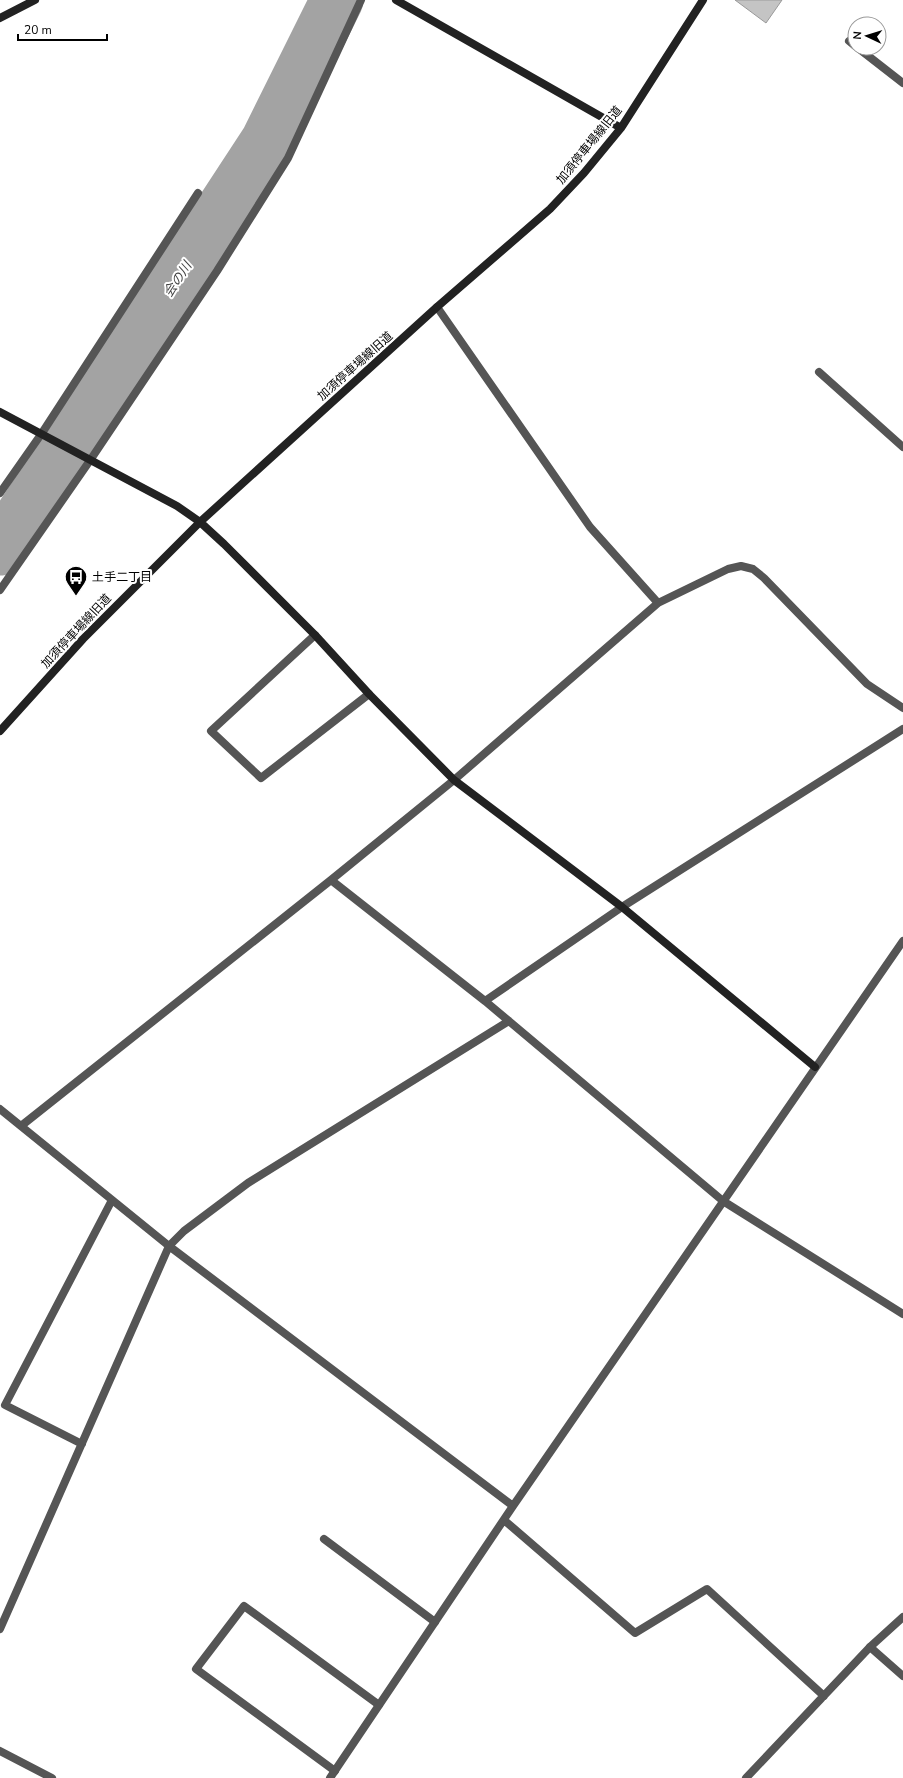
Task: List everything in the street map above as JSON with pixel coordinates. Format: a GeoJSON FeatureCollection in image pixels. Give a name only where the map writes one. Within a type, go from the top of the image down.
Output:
{"type":"FeatureCollection","features":[{"type":"Feature","properties":{"kind":"street"},"geometry":{"type":"LineString","coordinates":[[0,18],[35,0]]}},
{"type":"Feature","properties":{"kind":"street"},"geometry":{"type":"LineString","coordinates":[[0,590],[88,457],[217,271],[288,158],[361,0]]}},
{"type":"Feature","properties":{"kind":"street"},"geometry":{"type":"LineString","coordinates":[[396,0],[622,128]]}},
{"type":"Feature","properties":{"kind":"street","name":"加須停車場線旧道"},"geometry":{"type":"LineString","coordinates":[[0,731],[83,639],[200,522],[437,307],[550,209],[584,173],[622,128],[703,0]]}},
{"type":"Feature","properties":{"kind":"street"},"geometry":{"type":"LineString","coordinates":[[868,56],[903,83]]}},
{"type":"Feature","properties":{"kind":"street"},"geometry":{"type":"LineString","coordinates":[[0,493],[45,435],[198,193]]}},
{"type":"Feature","properties":{"kind":"street"},"geometry":{"type":"LineString","coordinates":[[437,307],[590,527],[658,603]]}},
{"type":"Feature","properties":{"kind":"street"},"geometry":{"type":"LineString","coordinates":[[819,372],[903,447]]}},
{"type":"Feature","properties":{"kind":"street"},"geometry":{"type":"LineString","coordinates":[[0,412],[88,457],[177,506],[200,522],[315,635],[369,694],[454,780],[622,907],[815,1067]]}},
{"type":"Feature","properties":{"kind":"street"},"geometry":{"type":"LineString","coordinates":[[20,1126],[332,880],[454,780],[658,603],[728,569],[741,566],[753,569],[868,684],[903,708]]}},
{"type":"Feature","properties":{"kind":"street"},"geometry":{"type":"LineString","coordinates":[[315,635],[211,731],[262,778],[369,694]]}},
{"type":"Feature","properties":{"kind":"street"},"geometry":{"type":"LineString","coordinates":[[485,1001],[622,907],[903,729]]}},
{"type":"Feature","properties":{"kind":"street"},"geometry":{"type":"LineString","coordinates":[[332,880],[485,1001],[722,1201],[903,1314]]}},
{"type":"Feature","properties":{"kind":"street"},"geometry":{"type":"LineString","coordinates":[[379,1705],[244,1606],[196,1669],[333,1774],[513,1506],[722,1201],[903,941]]}},
{"type":"Feature","properties":{"kind":"street"},"geometry":{"type":"LineString","coordinates":[[0,1630],[3,1613],[82,1444],[169,1246],[184,1231],[248,1183],[509,1021]]}},
{"type":"Feature","properties":{"kind":"street"},"geometry":{"type":"LineString","coordinates":[[0,1109],[169,1246],[513,1506]]}},
{"type":"Feature","properties":{"kind":"street"},"geometry":{"type":"LineString","coordinates":[[82,1444],[6,1405],[112,1200]]}},
{"type":"Feature","properties":{"kind":"street"},"geometry":{"type":"LineString","coordinates":[[504,1520],[635,1633],[707,1589],[824,1696]]}},
{"type":"Feature","properties":{"kind":"street"},"geometry":{"type":"LineString","coordinates":[[324,1539],[435,1622]]}},
{"type":"Feature","properties":{"kind":"street"},"geometry":{"type":"LineString","coordinates":[[746,1778],[870,1647],[903,1617]]}},
{"type":"Feature","properties":{"kind":"street"},"geometry":{"type":"LineString","coordinates":[[870,1647],[903,1676]]}},
{"type":"Feature","properties":{"kind":"street"},"geometry":{"type":"LineString","coordinates":[[0,1752],[52,1778]]}},
{"type":"Feature","properties":{"kind":"building"},"geometry":{"type":"Polygon","coordinates":[[[735,0],[782,0],[766,23],[735,0]]]}},
{"type":"Feature","properties":{"kind":"waterway","name":"会の川"},"geometry":{"type":"LineString","coordinates":[[0,549],[267,141],[337,0]]}},
{"type":"Feature","properties":{"kind":"place","name":"土手二丁目"},"geometry":{"type":"Point","coordinates":[76,596]}}]}
